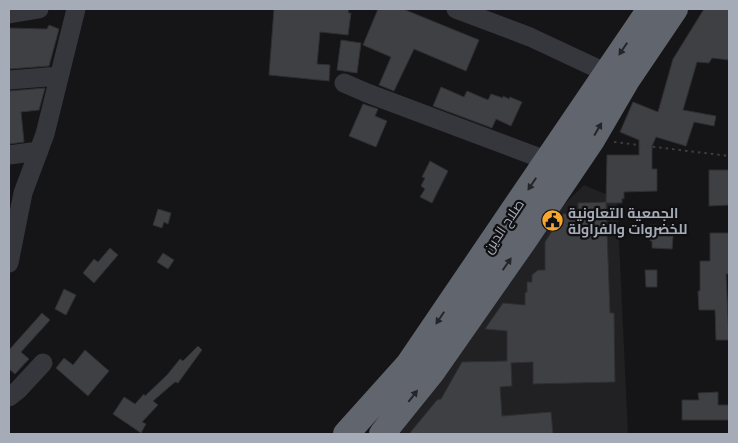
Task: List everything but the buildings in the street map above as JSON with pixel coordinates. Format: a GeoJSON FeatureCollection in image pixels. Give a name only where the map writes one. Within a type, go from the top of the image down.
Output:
{"type":"FeatureCollection","features":[{"type":"Feature","properties":{"kind":"highway","name":"صلاح الدين"},"geometry":{"type":"LineString","coordinates":[[346,434],[408,365],[650,9]]}},
{"type":"Feature","properties":{"kind":"highway","name":"صلاح الدين"},"geometry":{"type":"LineString","coordinates":[[382,434],[432,372],[523,242],[592,140],[627,80],[675,9]]}},
{"type":"Feature","properties":{"kind":"street"},"geometry":{"type":"LineString","coordinates":[[9,14],[39,9]]}},
{"type":"Feature","properties":{"kind":"street"},"geometry":{"type":"LineString","coordinates":[[9,263],[12,236],[23,193],[45,134],[76,9]]}},
{"type":"Feature","properties":{"kind":"street"},"geometry":{"type":"LineString","coordinates":[[469,11],[607,73]]}},
{"type":"Feature","properties":{"kind":"street"},"geometry":{"type":"LineString","coordinates":[[9,80],[59,76]]}},
{"type":"Feature","properties":{"kind":"street"},"geometry":{"type":"LineString","coordinates":[[344,83],[548,161]]}},
{"type":"Feature","properties":{"kind":"street"},"geometry":{"type":"LineString","coordinates":[[9,155],[39,150]]}},
{"type":"Feature","properties":{"kind":"street"},"geometry":{"type":"LineString","coordinates":[[9,397],[43,363]]}},
{"type":"Feature","properties":{"kind":"path"},"geometry":{"type":"LineString","coordinates":[[592,140],[729,156]]}},
{"type":"Feature","properties":{"kind":"shaded area"},"geometry":{"type":"Polygon","coordinates":[[[584,185],[617,199],[628,434],[399,434],[558,210],[584,185]]]}},
{"type":"Feature","properties":{"kind":"place","name":"الجمعية التعاونية للخضروات والفراولة"},"geometry":{"type":"Point","coordinates":[552,220]}}]}
